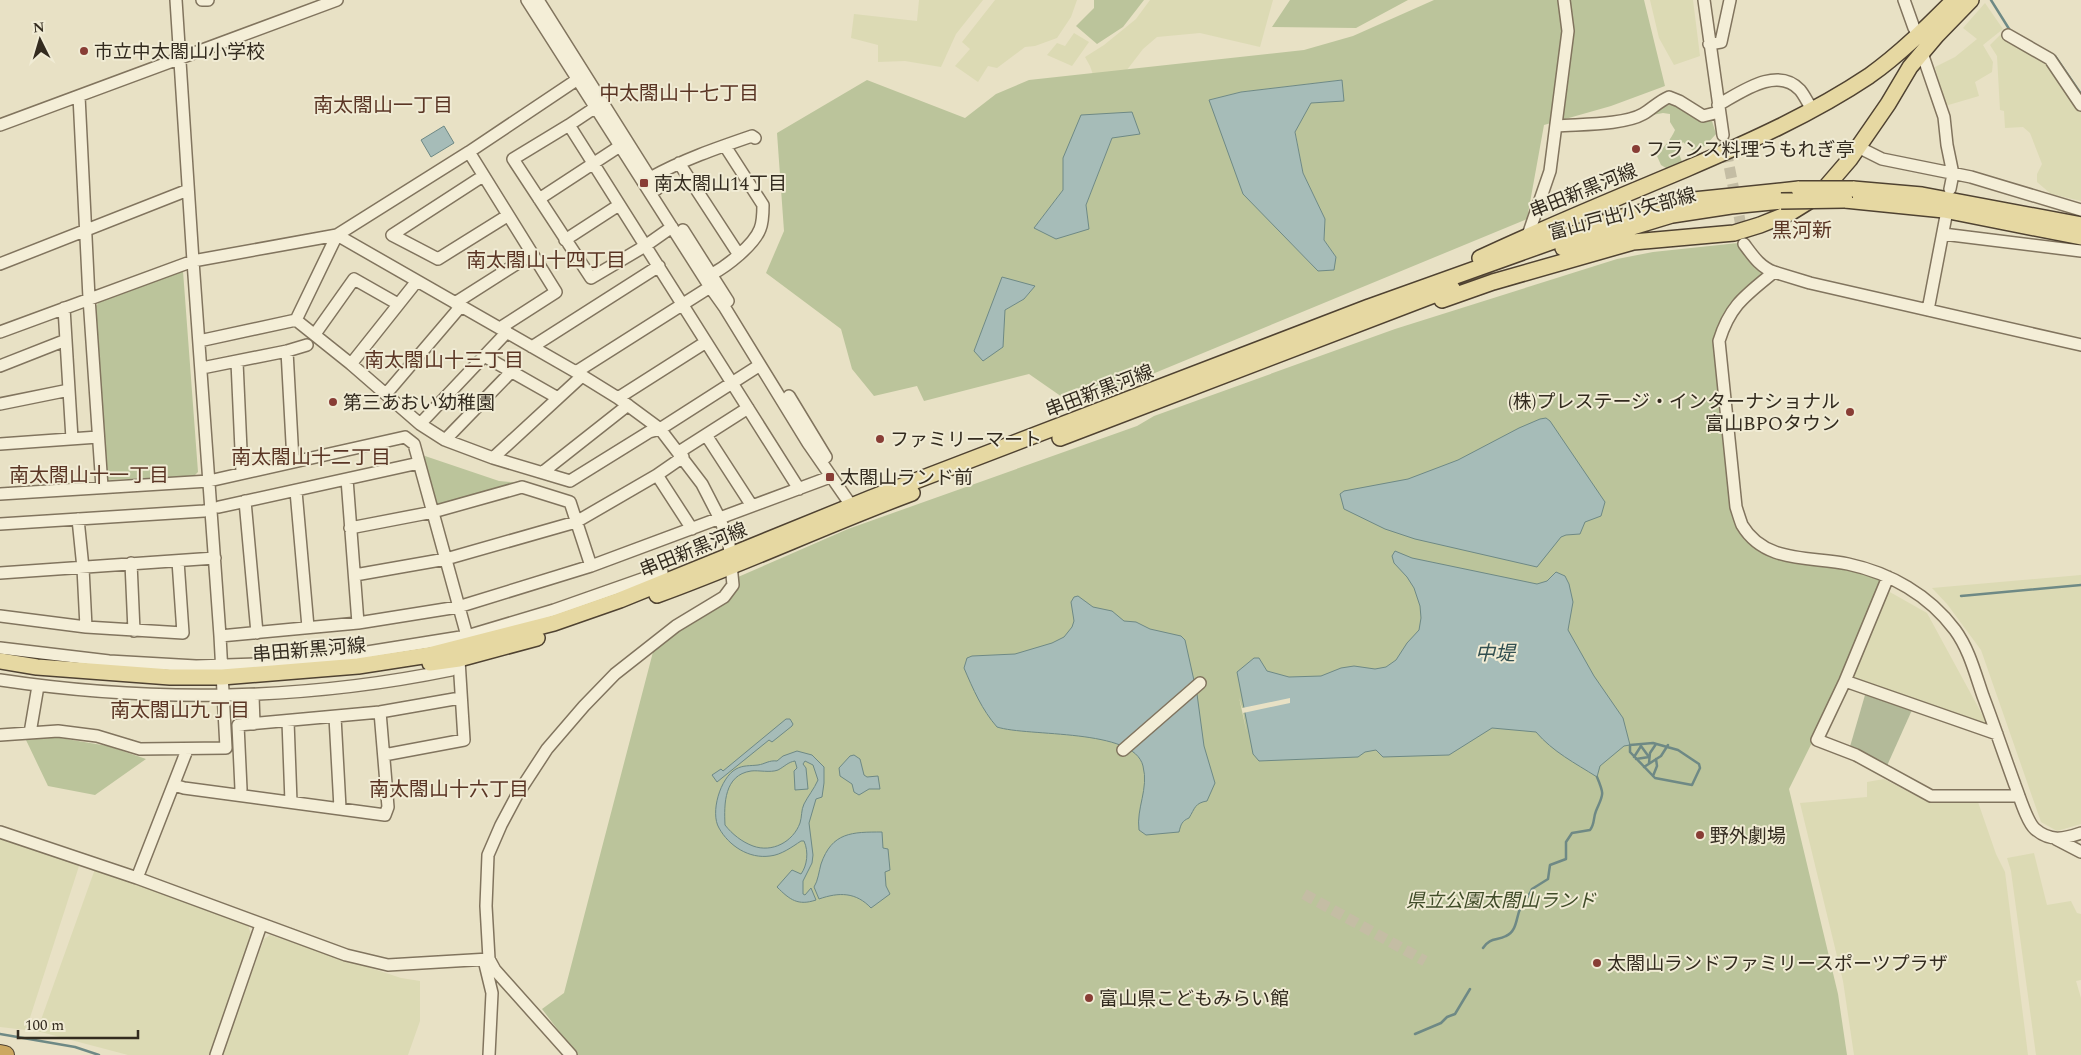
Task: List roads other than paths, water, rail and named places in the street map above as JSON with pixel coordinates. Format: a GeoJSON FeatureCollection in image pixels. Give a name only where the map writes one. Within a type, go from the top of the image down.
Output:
{"type":"FeatureCollection","features":[{"type":"Feature","properties":{"kind":"highway"},"geometry":{"type":"LineString","coordinates":[[0,1054],[5,1055]]}},
{"type":"Feature","properties":{"kind":"main road","name":"串田新黒河線"},"geometry":{"type":"LineString","coordinates":[[0,660],[37,667],[222,681],[357,676],[459,662],[557,632],[858,509],[1369,307],[1528,235],[1752,141],[1812,110],[1869,75],[1921,34],[1954,0]]}},
{"type":"Feature","properties":{"kind":"main road","name":"串田新黒河線"},"geometry":{"type":"LineString","coordinates":[[858,509],[1254,365],[1492,282],[1633,242],[1734,233],[1760,226],[1790,213],[1819,195],[1858,147],[1888,104],[1910,67],[1971,0]]}},
{"type":"Feature","properties":{"kind":"main road","name":"富山戸出小矢部線"},"geometry":{"type":"LineString","coordinates":[[1447,284],[1615,219],[1655,207],[1716,196],[1798,188],[1849,194],[1944,210],[2081,237]]}},
{"type":"Feature","properties":{"kind":"main road","name":"富山戸出小矢部線"},"geometry":{"type":"LineString","coordinates":[[1447,284],[1564,247],[1672,216],[1731,206],[1849,194],[1940,198],[2081,226]]}},
{"type":"Feature","properties":{"kind":"main road","name":"串田新黒河線"},"geometry":{"type":"LineString","coordinates":[[1254,365],[1447,284]]}},
{"type":"Feature","properties":{"kind":"main road","name":"串田新黒河線"},"geometry":{"type":"LineString","coordinates":[[1369,307],[1447,284]]}},
{"type":"Feature","properties":{"kind":"main road","name":"串田新黒河線"},"geometry":{"type":"LineString","coordinates":[[0,671],[169,686],[358,666],[429,655],[554,623],[732,561]]}},
{"type":"Feature","properties":{"kind":"street"},"geometry":{"type":"LineString","coordinates":[[0,735],[68,732],[97,736],[140,749],[187,750],[226,748],[215,558],[215,508],[209,481],[202,368],[192,261],[176,0]]}},
{"type":"Feature","properties":{"kind":"street"},"geometry":{"type":"LineString","coordinates":[[202,0],[208,0]]}},
{"type":"Feature","properties":{"kind":"street"},"geometry":{"type":"LineString","coordinates":[[527,0],[760,365],[779,387],[858,509]]}},
{"type":"Feature","properties":{"kind":"street"},"geometry":{"type":"LineString","coordinates":[[538,0],[712,274],[830,477],[858,509]]}},
{"type":"Feature","properties":{"kind":"street"},"geometry":{"type":"LineString","coordinates":[[1528,235],[1550,171],[1557,126],[1568,31],[1564,0]]}},
{"type":"Feature","properties":{"kind":"street"},"geometry":{"type":"LineString","coordinates":[[1704,0],[1723,135]]}},
{"type":"Feature","properties":{"kind":"street"},"geometry":{"type":"LineString","coordinates":[[1709,44],[1721,42],[1730,0]]}},
{"type":"Feature","properties":{"kind":"street"},"geometry":{"type":"LineString","coordinates":[[1904,0],[1914,28],[1921,34]]}},
{"type":"Feature","properties":{"kind":"street"},"geometry":{"type":"LineString","coordinates":[[0,125],[334,1]]}},
{"type":"Feature","properties":{"kind":"street"},"geometry":{"type":"LineString","coordinates":[[2008,35],[2050,59],[2081,105]]}},
{"type":"Feature","properties":{"kind":"street"},"geometry":{"type":"LineString","coordinates":[[1922,53],[1944,117],[1953,174],[1950,189]]}},
{"type":"Feature","properties":{"kind":"street"},"geometry":{"type":"LineString","coordinates":[[0,332],[192,261],[337,235],[469,152],[578,79]]}},
{"type":"Feature","properties":{"kind":"street"},"geometry":{"type":"LineString","coordinates":[[1557,126],[1624,120],[1642,115],[1659,101],[1669,97],[1703,116],[1719,109],[1752,86],[1778,80],[1787,82],[1799,89],[1812,110]]}},
{"type":"Feature","properties":{"kind":"street"},"geometry":{"type":"LineString","coordinates":[[80,96],[89,298],[102,487]]}},
{"type":"Feature","properties":{"kind":"street"},"geometry":{"type":"LineString","coordinates":[[596,107],[513,159],[591,278],[645,246],[672,227]]}},
{"type":"Feature","properties":{"kind":"street"},"geometry":{"type":"LineString","coordinates":[[569,125],[799,489]]}},
{"type":"Feature","properties":{"kind":"street"},"geometry":{"type":"LineString","coordinates":[[650,178],[679,163],[752,136],[755,138]]}},
{"type":"Feature","properties":{"kind":"street"},"geometry":{"type":"LineString","coordinates":[[539,200],[620,146]]}},
{"type":"Feature","properties":{"kind":"street"},"geometry":{"type":"LineString","coordinates":[[712,274],[739,255],[760,230],[763,205],[725,146]]}},
{"type":"Feature","properties":{"kind":"street"},"geometry":{"type":"LineString","coordinates":[[1858,147],[1882,159],[1992,183],[2081,210]]}},
{"type":"Feature","properties":{"kind":"street"},"geometry":{"type":"LineString","coordinates":[[420,424],[484,356],[503,330],[556,292],[507,216],[469,152]]}},
{"type":"Feature","properties":{"kind":"street"},"geometry":{"type":"LineString","coordinates":[[679,163],[739,255]]}},
{"type":"Feature","properties":{"kind":"street"},"geometry":{"type":"LineString","coordinates":[[483,176],[392,235],[438,259],[507,216]]}},
{"type":"Feature","properties":{"kind":"street"},"geometry":{"type":"LineString","coordinates":[[0,264],[188,190]]}},
{"type":"Feature","properties":{"kind":"street"},"geometry":{"type":"LineString","coordinates":[[565,240],[619,205]]}},
{"type":"Feature","properties":{"kind":"street"},"geometry":{"type":"LineString","coordinates":[[1928,310],[1946,216]]}},
{"type":"Feature","properties":{"kind":"street"},"geometry":{"type":"LineString","coordinates":[[1943,234],[2081,252]]}},
{"type":"Feature","properties":{"kind":"street"},"geometry":{"type":"LineString","coordinates":[[337,235],[579,374],[618,398],[660,430],[702,484],[720,518],[732,561],[733,585],[724,596],[676,626],[615,674],[547,749],[517,795],[501,825],[488,855],[485,885],[486,960],[493,999],[489,1055]]}},
{"type":"Feature","properties":{"kind":"street"},"geometry":{"type":"LineString","coordinates":[[296,320],[337,235]]}},
{"type":"Feature","properties":{"kind":"street"},"geometry":{"type":"LineString","coordinates":[[1744,244],[1765,269],[1810,284],[2081,345]]}},
{"type":"Feature","properties":{"kind":"street"},"geometry":{"type":"LineString","coordinates":[[386,394],[458,305],[532,254]]}},
{"type":"Feature","properties":{"kind":"street"},"geometry":{"type":"LineString","coordinates":[[532,347],[659,266]]}},
{"type":"Feature","properties":{"kind":"street"},"geometry":{"type":"LineString","coordinates":[[1774,272],[1741,300],[1725,322],[1719,341],[1736,507],[1742,525],[1762,547],[1789,557],[1848,564],[1888,577],[1912,589],[1937,609],[1955,631],[1968,654],[2019,796],[2033,828],[2081,852]]}},
{"type":"Feature","properties":{"kind":"street"},"geometry":{"type":"LineString","coordinates":[[315,334],[354,279],[398,304]]}},
{"type":"Feature","properties":{"kind":"street"},"geometry":{"type":"LineString","coordinates":[[351,364],[417,281]]}},
{"type":"Feature","properties":{"kind":"street"},"geometry":{"type":"LineString","coordinates":[[493,458],[558,398],[579,374],[710,287]]}},
{"type":"Feature","properties":{"kind":"street"},"geometry":{"type":"LineString","coordinates":[[64,308],[72,439]]}},
{"type":"Feature","properties":{"kind":"street"},"geometry":{"type":"LineString","coordinates":[[199,341],[296,320],[351,364],[420,424],[445,440],[493,458],[570,481],[649,432],[660,430],[760,365]]}},
{"type":"Feature","properties":{"kind":"street"},"geometry":{"type":"LineString","coordinates":[[0,366],[66,340]]}},
{"type":"Feature","properties":{"kind":"street"},"geometry":{"type":"LineString","coordinates":[[618,398],[706,342]]}},
{"type":"Feature","properties":{"kind":"street"},"geometry":{"type":"LineString","coordinates":[[202,368],[287,351],[307,345]]}},
{"type":"Feature","properties":{"kind":"street"},"geometry":{"type":"LineString","coordinates":[[287,351],[292,461]]}},
{"type":"Feature","properties":{"kind":"street"},"geometry":{"type":"LineString","coordinates":[[484,356],[558,398]]}},
{"type":"Feature","properties":{"kind":"street"},"geometry":{"type":"LineString","coordinates":[[236,362],[242,472]]}},
{"type":"Feature","properties":{"kind":"street"},"geometry":{"type":"LineString","coordinates":[[445,440],[511,372]]}},
{"type":"Feature","properties":{"kind":"street"},"geometry":{"type":"LineString","coordinates":[[0,404],[69,390]]}},
{"type":"Feature","properties":{"kind":"street"},"geometry":{"type":"LineString","coordinates":[[543,472],[628,405]]}},
{"type":"Feature","properties":{"kind":"street"},"geometry":{"type":"LineString","coordinates":[[355,576],[446,559],[576,522],[657,475],[706,434],[748,408]]}},
{"type":"Feature","properties":{"kind":"street"},"geometry":{"type":"LineString","coordinates":[[706,434],[752,506]]}},
{"type":"Feature","properties":{"kind":"street"},"geometry":{"type":"LineString","coordinates":[[0,494],[209,481],[242,472],[405,437],[414,444],[467,636]]}},
{"type":"Feature","properties":{"kind":"street"},"geometry":{"type":"LineString","coordinates":[[0,444],[98,438]]}},
{"type":"Feature","properties":{"kind":"street"},"geometry":{"type":"LineString","coordinates":[[0,524],[204,511],[419,463]]}},
{"type":"Feature","properties":{"kind":"street"},"geometry":{"type":"LineString","coordinates":[[657,475],[692,529]]}},
{"type":"Feature","properties":{"kind":"street"},"geometry":{"type":"LineString","coordinates":[[220,636],[358,623],[458,607],[591,566],[830,477]]}},
{"type":"Feature","properties":{"kind":"street"},"geometry":{"type":"LineString","coordinates":[[347,479],[358,623]]}},
{"type":"Feature","properties":{"kind":"street"},"geometry":{"type":"LineString","coordinates":[[350,528],[433,512],[522,487],[570,502],[591,566]]}},
{"type":"Feature","properties":{"kind":"street"},"geometry":{"type":"LineString","coordinates":[[296,491],[308,627]]}},
{"type":"Feature","properties":{"kind":"street"},"geometry":{"type":"LineString","coordinates":[[245,501],[256,633]]}},
{"type":"Feature","properties":{"kind":"street"},"geometry":{"type":"LineString","coordinates":[[78,519],[86,627]]}},
{"type":"Feature","properties":{"kind":"street"},"geometry":{"type":"LineString","coordinates":[[0,572],[215,558]]}},
{"type":"Feature","properties":{"kind":"street"},"geometry":{"type":"LineString","coordinates":[[0,616],[86,627],[134,631],[183,632],[178,561]]}},
{"type":"Feature","properties":{"kind":"street"},"geometry":{"type":"LineString","coordinates":[[131,563],[134,631]]}},
{"type":"Feature","properties":{"kind":"street"},"geometry":{"type":"LineString","coordinates":[[0,680],[38,686],[142,695],[222,681],[330,658],[467,636],[554,610],[662,572]]}},
{"type":"Feature","properties":{"kind":"street"},"geometry":{"type":"LineString","coordinates":[[1888,577],[1845,681],[1817,740],[1856,755],[1931,796],[2019,796]]}},
{"type":"Feature","properties":{"kind":"street"},"geometry":{"type":"LineString","coordinates":[[0,648],[109,661],[222,681],[253,696],[365,685],[451,670],[459,662]]}},
{"type":"Feature","properties":{"kind":"street"},"geometry":{"type":"LineString","coordinates":[[384,756],[464,740],[459,662]]}},
{"type":"Feature","properties":{"kind":"street"},"geometry":{"type":"LineString","coordinates":[[1845,681],[1997,734]]}},
{"type":"Feature","properties":{"kind":"street"},"geometry":{"type":"LineString","coordinates":[[1123,750],[1200,683]]}},
{"type":"Feature","properties":{"kind":"street"},"geometry":{"type":"LineString","coordinates":[[30,733],[38,686]]}},
{"type":"Feature","properties":{"kind":"street"},"geometry":{"type":"LineString","coordinates":[[253,696],[254,724]]}},
{"type":"Feature","properties":{"kind":"street"},"geometry":{"type":"LineString","coordinates":[[239,795],[241,789],[238,725],[380,712],[460,698]]}},
{"type":"Feature","properties":{"kind":"street"},"geometry":{"type":"LineString","coordinates":[[174,785],[385,815],[388,807],[380,712]]}},
{"type":"Feature","properties":{"kind":"street"},"geometry":{"type":"LineString","coordinates":[[335,717],[340,808]]}},
{"type":"Feature","properties":{"kind":"street"},"geometry":{"type":"LineString","coordinates":[[288,721],[291,802]]}},
{"type":"Feature","properties":{"kind":"street"},"geometry":{"type":"LineString","coordinates":[[137,878],[187,750]]}},
{"type":"Feature","properties":{"kind":"street"},"geometry":{"type":"LineString","coordinates":[[0,832],[137,878],[346,955],[388,965],[486,960]]}},
{"type":"Feature","properties":{"kind":"street"},"geometry":{"type":"LineString","coordinates":[[2056,839],[2081,833]]}},
{"type":"Feature","properties":{"kind":"street"},"geometry":{"type":"LineString","coordinates":[[216,1055],[261,925]]}},
{"type":"Feature","properties":{"kind":"street"},"geometry":{"type":"LineString","coordinates":[[486,960],[571,1055]]}},
{"type":"Feature","properties":{"kind":"water"},"geometry":{"type":"Polygon","coordinates":[[[1342,80],[1344,101],[1311,103],[1295,132],[1303,173],[1325,219],[1324,240],[1336,257],[1334,270],[1318,271],[1243,194],[1209,100],[1241,92],[1342,80]]]}},
{"type":"Feature","properties":{"kind":"water"},"geometry":{"type":"Polygon","coordinates":[[[1132,112],[1140,134],[1112,138],[1086,205],[1089,229],[1056,239],[1034,228],[1063,190],[1063,158],[1081,115],[1132,112]]]}},
{"type":"Feature","properties":{"kind":"water"},"geometry":{"type":"Polygon","coordinates":[[[444,126],[454,143],[431,157],[421,140],[444,126]]]}},
{"type":"Feature","properties":{"kind":"water"},"geometry":{"type":"Polygon","coordinates":[[[1002,277],[1035,286],[1024,299],[1005,310],[1003,347],[983,361],[974,351],[1002,277]]]}},
{"type":"Feature","properties":{"kind":"water"},"geometry":{"type":"Polygon","coordinates":[[[1546,418],[1550,421],[1605,502],[1601,516],[1585,522],[1580,534],[1561,537],[1537,567],[1415,539],[1385,529],[1344,509],[1340,494],[1344,491],[1408,479],[1458,460],[1519,428],[1546,418]]]}},
{"type":"Feature","properties":{"kind":"water","name":"中堤"},"geometry":{"type":"Polygon","coordinates":[[[1395,551],[1412,558],[1537,584],[1547,581],[1556,572],[1565,576],[1573,602],[1568,630],[1594,676],[1623,718],[1630,745],[1624,746],[1600,766],[1597,777],[1557,751],[1536,732],[1492,728],[1449,755],[1383,757],[1376,750],[1365,752],[1358,757],[1259,761],[1253,754],[1237,672],[1254,658],[1259,658],[1267,671],[1289,677],[1321,676],[1341,668],[1354,666],[1375,669],[1386,667],[1396,660],[1407,643],[1419,630],[1421,618],[1420,606],[1414,588],[1394,563],[1392,556],[1395,551]]]}},
{"type":"Feature","properties":{"kind":"water"},"geometry":{"type":"Polygon","coordinates":[[[1078,596],[1093,607],[1112,611],[1124,621],[1136,622],[1150,629],[1181,636],[1185,640],[1197,694],[1204,746],[1215,783],[1207,801],[1196,806],[1189,818],[1182,823],[1179,832],[1146,835],[1139,830],[1139,814],[1144,791],[1144,774],[1143,766],[1135,754],[1121,745],[1101,740],[997,727],[982,706],[964,668],[967,658],[972,656],[1015,654],[1052,643],[1064,637],[1074,621],[1071,602],[1074,597],[1078,596]]]}},
{"type":"Feature","properties":{"kind":"water"},"geometry":{"type":"Polygon","coordinates":[[[786,719],[790,719],[793,724],[792,726],[772,742],[769,740],[717,782],[712,775],[721,769],[723,771],[786,719]]]}},
{"type":"Feature","properties":{"kind":"water"},"geometry":{"type":"Polygon","coordinates":[[[797,751],[812,755],[824,767],[822,797],[816,799],[809,823],[813,855],[812,863],[803,881],[803,894],[805,895],[811,888],[816,900],[810,902],[795,901],[777,887],[792,870],[801,874],[803,871],[807,854],[804,841],[778,854],[755,855],[734,846],[723,834],[716,822],[718,796],[725,780],[730,774],[741,767],[777,761],[783,756],[797,751]],[[795,761],[788,763],[778,770],[751,771],[735,778],[728,792],[725,808],[725,825],[734,835],[760,848],[774,847],[792,836],[800,823],[804,804],[818,780],[813,765],[805,761],[803,764],[806,768],[808,789],[795,790],[794,771],[797,768],[795,761]]]}},
{"type":"Feature","properties":{"kind":"water"},"geometry":{"type":"Polygon","coordinates":[[[854,755],[860,759],[864,775],[867,777],[878,776],[880,789],[869,789],[859,795],[854,792],[852,784],[840,776],[839,768],[850,756],[854,755]]]}},
{"type":"Feature","properties":{"kind":"water"},"geometry":{"type":"Polygon","coordinates":[[[861,832],[882,832],[883,848],[888,849],[890,870],[885,872],[886,886],[890,894],[871,908],[853,896],[833,895],[819,899],[814,887],[821,864],[831,846],[844,836],[861,832]]]}},
{"type":"Feature","properties":{"kind":"waterway"},"geometry":{"type":"LineString","coordinates":[[1991,0],[2011,32]]}},
{"type":"Feature","properties":{"kind":"waterway"},"geometry":{"type":"LineString","coordinates":[[2055,56],[2081,94]]}},
{"type":"Feature","properties":{"kind":"waterway"},"geometry":{"type":"LineString","coordinates":[[1961,596],[2081,585]]}},
{"type":"Feature","properties":{"kind":"waterway"},"geometry":{"type":"LineString","coordinates":[[1653,743],[1678,750],[1699,764],[1700,768],[1692,785],[1655,778],[1630,752],[1630,745],[1653,743]]}},
{"type":"Feature","properties":{"kind":"waterway"},"geometry":{"type":"LineString","coordinates":[[1649,763],[1650,753],[1656,744]]}},
{"type":"Feature","properties":{"kind":"waterway"},"geometry":{"type":"LineString","coordinates":[[1644,767],[1661,756],[1668,745]]}},
{"type":"Feature","properties":{"kind":"waterway"},"geometry":{"type":"LineString","coordinates":[[1634,757],[1641,746],[1649,757],[1636,759]]}},
{"type":"Feature","properties":{"kind":"waterway"},"geometry":{"type":"LineString","coordinates":[[1653,776],[1657,766],[1656,759]]}},
{"type":"Feature","properties":{"kind":"waterway"},"geometry":{"type":"LineString","coordinates":[[1483,948],[1488,942],[1510,934],[1516,924],[1521,906],[1532,889],[1548,879],[1550,865],[1566,859],[1566,842],[1572,833],[1592,828],[1602,795],[1597,777]]}},
{"type":"Feature","properties":{"kind":"waterway"},"geometry":{"type":"LineString","coordinates":[[1415,1034],[1441,1023],[1447,1017],[1455,1014],[1470,989]]}},
{"type":"Feature","properties":{"kind":"waterway"},"geometry":{"type":"LineString","coordinates":[[0,1034],[75,1047],[99,1055]]}},
{"type":"Feature","properties":{"kind":"tunnel"},"geometry":{"type":"LineString","coordinates":[[1723,135],[1743,236]]}},
{"type":"Feature","properties":{"kind":"tunnel"},"geometry":{"type":"LineString","coordinates":[[1304,894],[1425,961]]}},
{"type":"Feature","properties":{"kind":"place","name":"市立中太閤山小学校"},"geometry":{"type":"Point","coordinates":[84,51]}},
{"type":"Feature","properties":{"kind":"place","name":"フランス料理うもれぎ亭"},"geometry":{"type":"Point","coordinates":[1636,149]}},
{"type":"Feature","properties":{"kind":"place","name":"南太閤山14丁目"},"geometry":{"type":"Point","coordinates":[644,183]}},
{"type":"Feature","properties":{"kind":"place","name":"第三あおい幼稚園"},"geometry":{"type":"Point","coordinates":[333,402]}},
{"type":"Feature","properties":{"kind":"place","name":"(株)プレステージ・インターナショナル 富山BPOタウン"},"geometry":{"type":"Point","coordinates":[1850,412]}},
{"type":"Feature","properties":{"kind":"place","name":"ファミリーマート"},"geometry":{"type":"Point","coordinates":[880,439]}},
{"type":"Feature","properties":{"kind":"place","name":"太閤山ランド前"},"geometry":{"type":"Point","coordinates":[830,477]}},
{"type":"Feature","properties":{"kind":"place","name":"野外劇場"},"geometry":{"type":"Point","coordinates":[1700,835]}},
{"type":"Feature","properties":{"kind":"place","name":"太閤山ランドファミリースポーツプラザ"},"geometry":{"type":"Point","coordinates":[1597,963]}},
{"type":"Feature","properties":{"kind":"place","name":"富山県こどもみらい館"},"geometry":{"type":"Point","coordinates":[1089,998]}},
{"type":"Feature","properties":{"kind":"district","name":"中太閤山十七丁目"},"geometry":{"type":"Point","coordinates":[679,93]}},
{"type":"Feature","properties":{"kind":"district","name":"南太閤山一丁目"},"geometry":{"type":"Point","coordinates":[383,105]}},
{"type":"Feature","properties":{"kind":"district","name":"黒河新"},"geometry":{"type":"Point","coordinates":[1802,230]}},
{"type":"Feature","properties":{"kind":"district","name":"南太閤山十四丁目"},"geometry":{"type":"Point","coordinates":[546,260]}},
{"type":"Feature","properties":{"kind":"district","name":"南太閤山十三丁目"},"geometry":{"type":"Point","coordinates":[444,360]}},
{"type":"Feature","properties":{"kind":"district","name":"南太閤山十二丁目"},"geometry":{"type":"Point","coordinates":[311,457]}},
{"type":"Feature","properties":{"kind":"district","name":"南太閤山十一丁目"},"geometry":{"type":"Point","coordinates":[89,475]}},
{"type":"Feature","properties":{"kind":"district","name":"南太閤山九丁目"},"geometry":{"type":"Point","coordinates":[180,710]}},
{"type":"Feature","properties":{"kind":"district","name":"南太閤山十六丁目"},"geometry":{"type":"Point","coordinates":[449,789]}},
{"type":"Feature","properties":{"kind":"park label","name":"県立公園太閤山ランド"},"geometry":{"type":"Point","coordinates":[1501,900]}}]}
